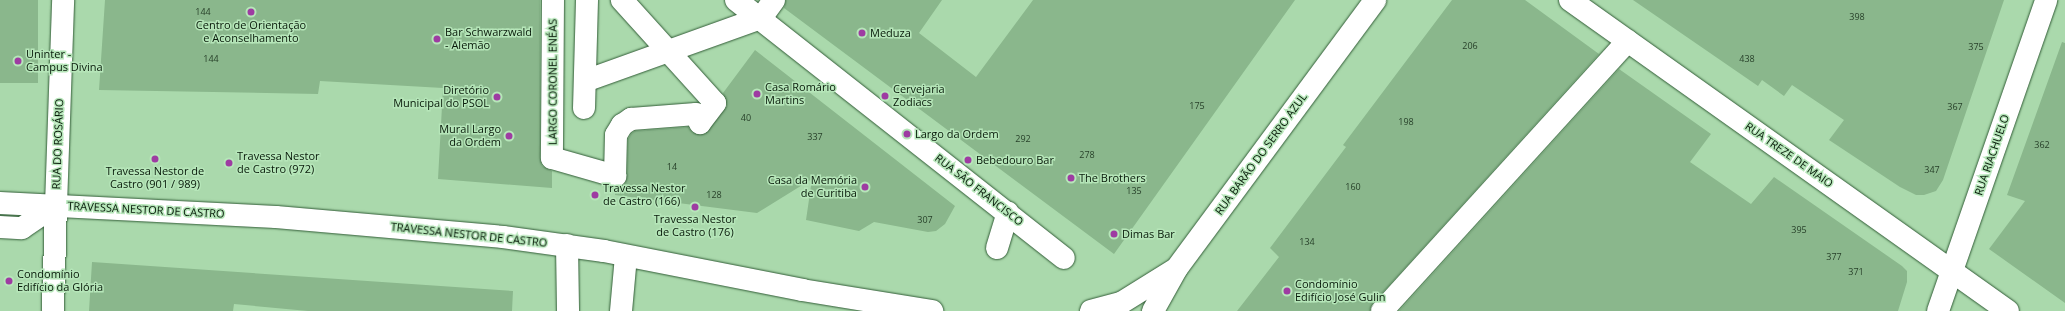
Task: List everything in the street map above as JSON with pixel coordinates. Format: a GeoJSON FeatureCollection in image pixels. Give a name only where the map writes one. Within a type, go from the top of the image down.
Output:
{"type":"FeatureCollection","features":[{"type":"Feature","properties":{"kind":"street","name":"RUA DO ROSÁRIO"},"geometry":{"type":"LineString","coordinates":[[53,311],[63,0]]}},
{"type":"Feature","properties":{"kind":"street","name":"LARGO CORONEL ENÉAS"},"geometry":{"type":"LineString","coordinates":[[553,0],[552,158],[615,176],[616,135],[622,125],[631,119],[696,114],[700,123],[715,103],[622,0]]}},
{"type":"Feature","properties":{"kind":"street"},"geometry":{"type":"LineString","coordinates":[[584,108],[587,0]]}},
{"type":"Feature","properties":{"kind":"street","name":"RUA SÃO FRANCISCO"},"geometry":{"type":"LineString","coordinates":[[736,0],[761,18],[1064,258]]}},
{"type":"Feature","properties":{"kind":"street"},"geometry":{"type":"LineString","coordinates":[[585,80],[761,18],[774,0]]}},
{"type":"Feature","properties":{"kind":"street","name":"RUA BARÃO DO SERRO AZUL"},"geometry":{"type":"LineString","coordinates":[[1154,311],[1177,268],[1375,0]]}},
{"type":"Feature","properties":{"kind":"street","name":"RUA TREZE DE MAIO"},"geometry":{"type":"LineString","coordinates":[[1570,0],[2008,311]]}},
{"type":"Feature","properties":{"kind":"street","name":"RUA RIACHUELO"},"geometry":{"type":"LineString","coordinates":[[1938,311],[2046,0]]}},
{"type":"Feature","properties":{"kind":"street"},"geometry":{"type":"LineString","coordinates":[[1382,311],[1628,41]]}},
{"type":"Feature","properties":{"kind":"street","name":"TRAVESSA NESTOR DE CASTRO"},"geometry":{"type":"LineString","coordinates":[[0,203],[276,217],[439,230],[568,245],[802,290],[932,311]]}},
{"type":"Feature","properties":{"kind":"street"},"geometry":{"type":"LineString","coordinates":[[0,227],[22,228],[56,205]]}},
{"type":"Feature","properties":{"kind":"street"},"geometry":{"type":"LineString","coordinates":[[997,248],[1008,213]]}},
{"type":"Feature","properties":{"kind":"street"},"geometry":{"type":"LineString","coordinates":[[568,245],[568,311]]}},
{"type":"Feature","properties":{"kind":"street"},"geometry":{"type":"LineString","coordinates":[[621,311],[626,256]]}},
{"type":"Feature","properties":{"kind":"street"},"geometry":{"type":"LineString","coordinates":[[1091,311],[1121,303],[1177,268]]}},
{"type":"Feature","properties":{"kind":"building","name":"Uninter - Campus Divina"},"geometry":{"type":"Polygon","coordinates":[[[0,0],[38,0],[38,83],[0,83],[0,0]]]}},
{"type":"Feature","properties":{"kind":"building"},"geometry":{"type":"Polygon","coordinates":[[[105,0],[540,0],[540,158],[542,166],[552,171],[552,188],[438,179],[443,88],[320,81],[318,94],[99,90],[105,0]]]}},
{"type":"Feature","properties":{"kind":"building"},"geometry":{"type":"Polygon","coordinates":[[[786,0],[942,0],[919,33],[976,77],[1033,0],[1295,0],[1114,254],[784,8],[786,0]]]}},
{"type":"Feature","properties":{"kind":"building"},"geometry":{"type":"Polygon","coordinates":[[[1452,0],[1525,0],[1599,54],[1373,303],[1370,311],[1237,311],[1279,257],[1270,248],[1346,147],[1343,145],[1452,0]]]}},
{"type":"Feature","properties":{"kind":"building"},"geometry":{"type":"Polygon","coordinates":[[[1633,0],[2004,0],[1943,180],[1936,191],[1924,195],[1916,195],[1900,187],[1829,140],[1844,120],[1792,85],[1784,96],[1762,80],[1758,86],[1633,0]]]}},
{"type":"Feature","properties":{"kind":"building"},"geometry":{"type":"Polygon","coordinates":[[[2062,42],[2065,43],[2065,303],[1989,249],[2025,201],[2007,195],[2062,42]]]}},
{"type":"Feature","properties":{"kind":"building"},"geometry":{"type":"Polygon","coordinates":[[[755,50],[955,206],[945,224],[936,231],[928,232],[874,222],[859,231],[806,220],[812,179],[757,213],[615,195],[615,188],[625,184],[627,177],[628,139],[631,134],[635,131],[688,127],[693,133],[705,134],[727,106],[723,93],[755,50]]]}},
{"type":"Feature","properties":{"kind":"building"},"geometry":{"type":"Polygon","coordinates":[[[1619,69],[1711,134],[1690,162],[1751,204],[1774,177],[1902,266],[1907,271],[1907,282],[1898,311],[1399,311],[1619,69]]]}},
{"type":"Feature","properties":{"kind":"building"},"geometry":{"type":"Polygon","coordinates":[[[92,262],[513,291],[512,311],[308,311],[234,304],[233,311],[89,311],[92,262]]]}},
{"type":"Feature","properties":{"kind":"place","name":"Centro de Orientação e Aconselhamento"},"geometry":{"type":"Point","coordinates":[251,12]}},
{"type":"Feature","properties":{"kind":"place","name":"Meduza"},"geometry":{"type":"Point","coordinates":[862,33]}},
{"type":"Feature","properties":{"kind":"place","name":"Bar Schwarzwald - Alemão"},"geometry":{"type":"Point","coordinates":[437,39]}},
{"type":"Feature","properties":{"kind":"place","name":"Uninter - Campus Divina"},"geometry":{"type":"Point","coordinates":[18,61]}},
{"type":"Feature","properties":{"kind":"place","name":"Casa Romário Martins"},"geometry":{"type":"Point","coordinates":[757,94]}},
{"type":"Feature","properties":{"kind":"place","name":"Cervejaria Zodiacs"},"geometry":{"type":"Point","coordinates":[885,96]}},
{"type":"Feature","properties":{"kind":"place","name":"Diretório Municipal do PSOL"},"geometry":{"type":"Point","coordinates":[497,97]}},
{"type":"Feature","properties":{"kind":"place","name":"Largo da Ordem"},"geometry":{"type":"Point","coordinates":[907,134]}},
{"type":"Feature","properties":{"kind":"place","name":"Mural Largo da Ordem"},"geometry":{"type":"Point","coordinates":[509,136]}},
{"type":"Feature","properties":{"kind":"place","name":"Travessa Nestor de Castro (901 / 989)"},"geometry":{"type":"Point","coordinates":[155,159]}},
{"type":"Feature","properties":{"kind":"place","name":"Bebedouro Bar"},"geometry":{"type":"Point","coordinates":[968,160]}},
{"type":"Feature","properties":{"kind":"place","name":"Travessa Nestor de Castro (972)"},"geometry":{"type":"Point","coordinates":[229,163]}},
{"type":"Feature","properties":{"kind":"place","name":"The Brothers"},"geometry":{"type":"Point","coordinates":[1071,178]}},
{"type":"Feature","properties":{"kind":"place","name":"Casa da Memória de Curitiba"},"geometry":{"type":"Point","coordinates":[865,187]}},
{"type":"Feature","properties":{"kind":"place","name":"Travessa Nestor de Castro (166)"},"geometry":{"type":"Point","coordinates":[595,195]}},
{"type":"Feature","properties":{"kind":"place","name":"Travessa Nestor de Castro (176)"},"geometry":{"type":"Point","coordinates":[695,207]}},
{"type":"Feature","properties":{"kind":"place","name":"Dimas Bar"},"geometry":{"type":"Point","coordinates":[1114,234]}},
{"type":"Feature","properties":{"kind":"place","name":"Condomínio Edifício da Glória"},"geometry":{"type":"Point","coordinates":[9,281]}},
{"type":"Feature","properties":{"kind":"place","name":"Condomínio Edifício José Gulin"},"geometry":{"type":"Point","coordinates":[1287,291]}}]}
